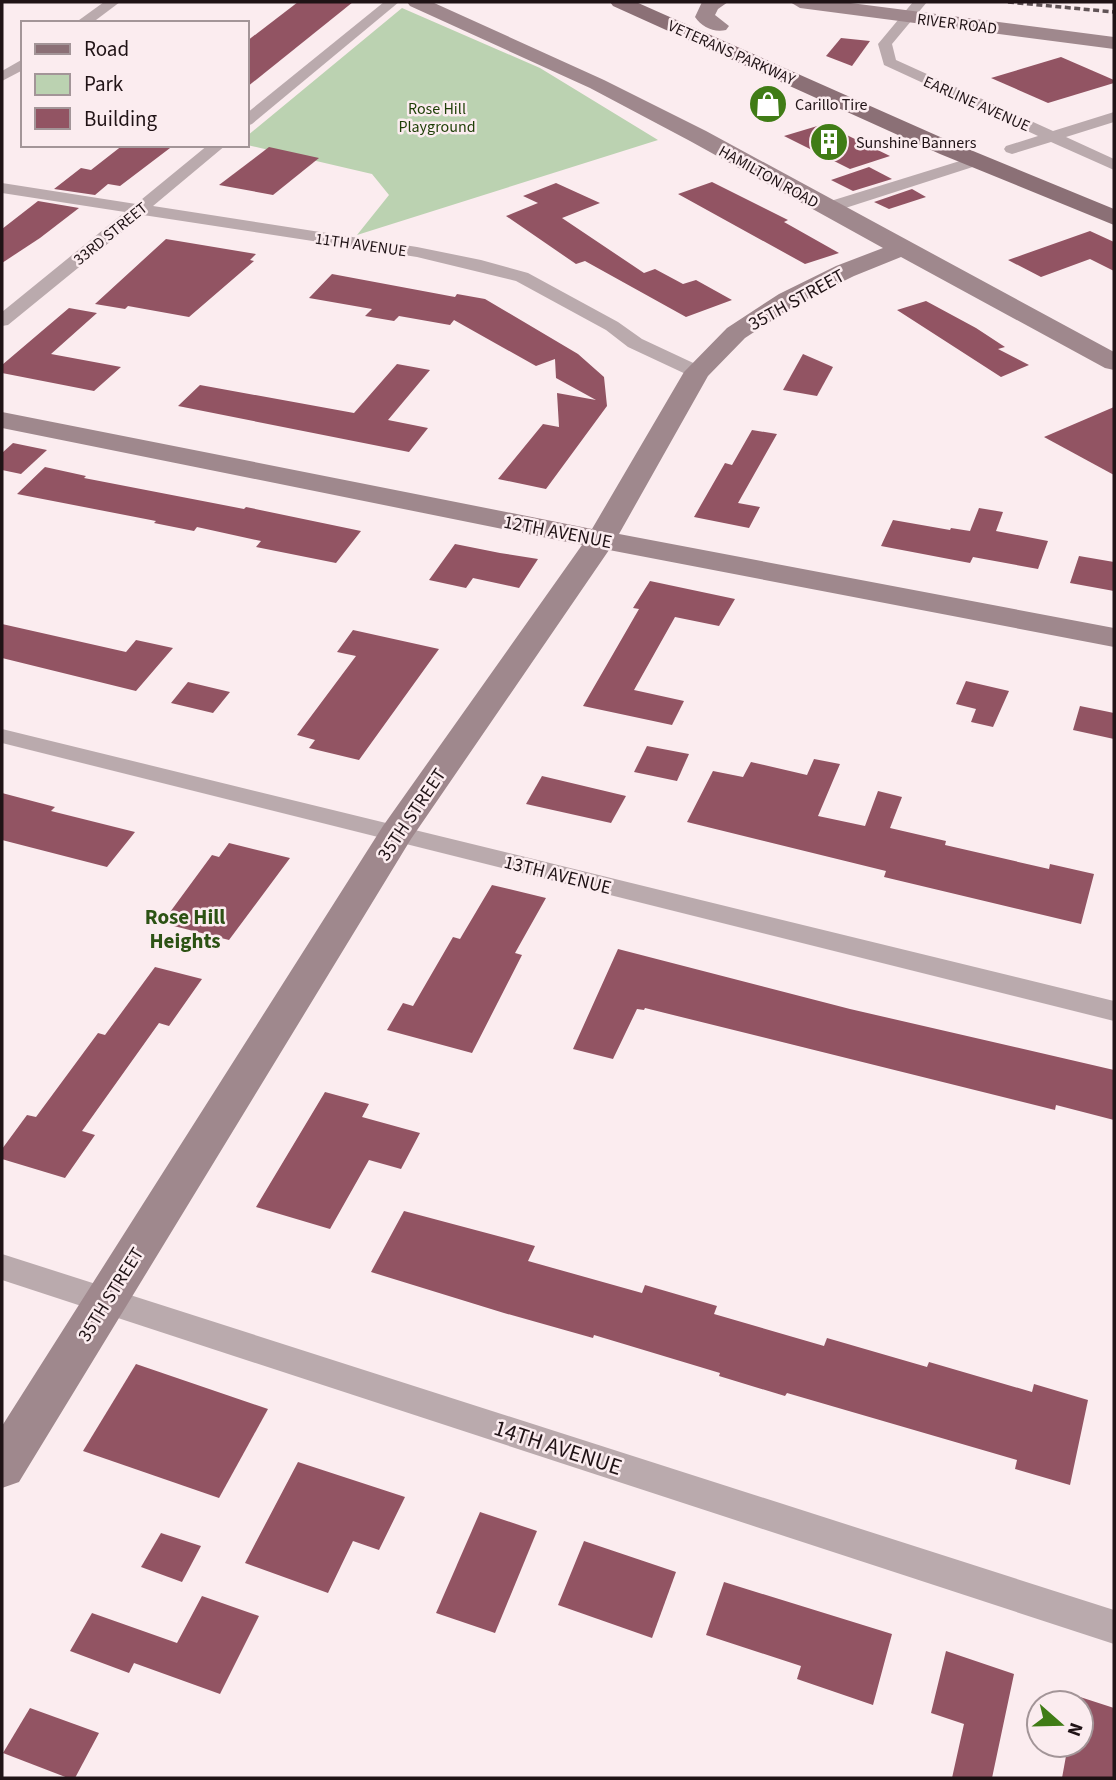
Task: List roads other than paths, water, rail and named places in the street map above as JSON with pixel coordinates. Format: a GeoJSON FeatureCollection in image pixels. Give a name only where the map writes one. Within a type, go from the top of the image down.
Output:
{"type":"FeatureCollection","features":[{"type":"Feature","properties":{"kind":"main road","name":"VETERANS PARKWAY"},"geometry":{"type":"LineString","coordinates":[[620,2],[976,161],[1114,218]]}},
{"type":"Feature","properties":{"kind":"main road","name":"VETERANS PARKWAY"},"geometry":{"type":"LineString","coordinates":[[661,2],[834,74]]}},
{"type":"Feature","properties":{"kind":"main road"},"geometry":{"type":"LineString","coordinates":[[987,139],[1051,166]]}},
{"type":"Feature","properties":{"kind":"street"},"geometry":{"type":"LineString","coordinates":[[85,21],[113,2]]}},
{"type":"Feature","properties":{"kind":"street"},"geometry":{"type":"LineString","coordinates":[[248,120],[392,2]]}},
{"type":"Feature","properties":{"kind":"street","name":"HAMILTON ROAD"},"geometry":{"type":"LineString","coordinates":[[417,2],[597,84],[698,136],[1114,362]]}},
{"type":"Feature","properties":{"kind":"street"},"geometry":{"type":"LineString","coordinates":[[718,2],[709,6],[705,17],[719,26]]}},
{"type":"Feature","properties":{"kind":"street","name":"RIVER ROAD"},"geometry":{"type":"LineString","coordinates":[[800,2],[1114,43]]}},
{"type":"Feature","properties":{"kind":"street"},"geometry":{"type":"LineString","coordinates":[[906,17],[920,2]]}},
{"type":"Feature","properties":{"kind":"street","name":"EARLINE AVENUE"},"geometry":{"type":"LineString","coordinates":[[906,17],[885,44],[889,62],[1114,165]]}},
{"type":"Feature","properties":{"kind":"street"},"geometry":{"type":"LineString","coordinates":[[2,77],[21,64]]}},
{"type":"Feature","properties":{"kind":"street"},"geometry":{"type":"LineString","coordinates":[[1012,149],[1114,117]]}},
{"type":"Feature","properties":{"kind":"street","name":"33RD STREET"},"geometry":{"type":"LineString","coordinates":[[2,321],[216,147]]}},
{"type":"Feature","properties":{"kind":"street"},"geometry":{"type":"LineString","coordinates":[[827,208],[976,161]]}},
{"type":"Feature","properties":{"kind":"street","name":"11TH AVENUE"},"geometry":{"type":"LineString","coordinates":[[2,188],[417,252],[491,268],[522,277],[612,326],[635,342],[697,372]]}},
{"type":"Feature","properties":{"kind":"street","name":"35TH STREET"},"geometry":{"type":"LineString","coordinates":[[2,1467],[396,834],[601,540],[697,372],[736,333],[788,299],[845,271],[903,248]]}},
{"type":"Feature","properties":{"kind":"street","name":"12TH AVENUE"},"geometry":{"type":"LineString","coordinates":[[2,420],[601,540],[1114,638]]}},
{"type":"Feature","properties":{"kind":"street","name":"13TH AVENUE"},"geometry":{"type":"LineString","coordinates":[[2,736],[1114,1011]]}},
{"type":"Feature","properties":{"kind":"street","name":"14TH AVENUE"},"geometry":{"type":"LineString","coordinates":[[2,1267],[1114,1627]]}},
{"type":"Feature","properties":{"kind":"railway"},"geometry":{"type":"LineString","coordinates":[[1008,2],[1114,12]]}},
{"type":"Feature","properties":{"kind":"place","name":"Carillo Tire"},"geometry":{"type":"Point","coordinates":[768,104]}},
{"type":"Feature","properties":{"kind":"place","name":"Sunshine Banners"},"geometry":{"type":"Point","coordinates":[829,142]}},
{"type":"Feature","properties":{"kind":"district","name":"Rose Hill Heights"},"geometry":{"type":"Point","coordinates":[185,929]}},
{"type":"Feature","properties":{"kind":"park label","name":"Rose Hill Playground"},"geometry":{"type":"Point","coordinates":[437,117]}}]}
